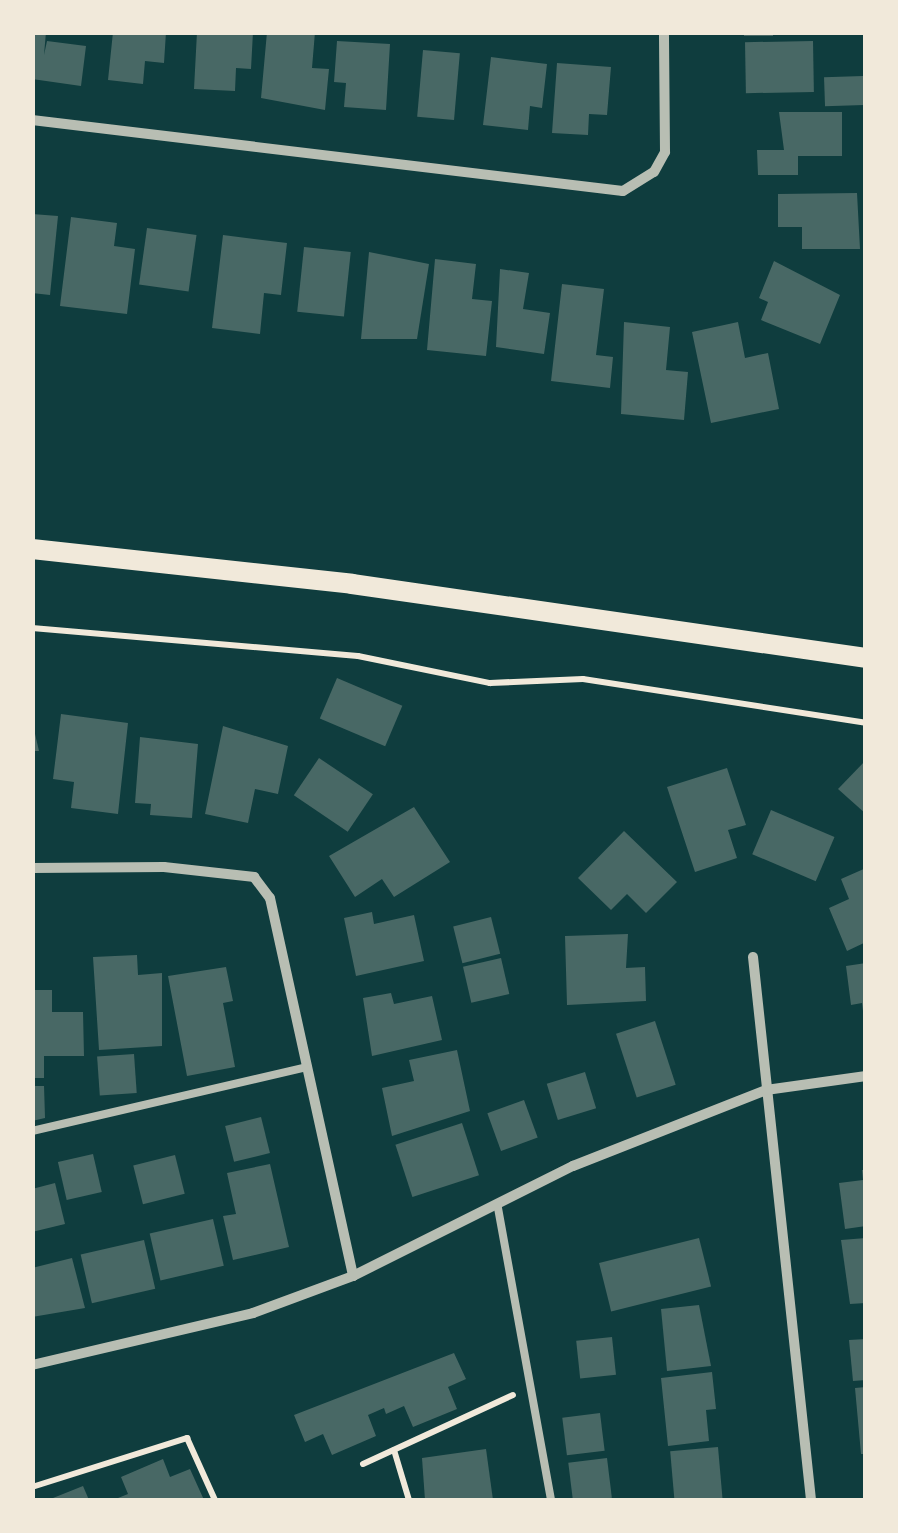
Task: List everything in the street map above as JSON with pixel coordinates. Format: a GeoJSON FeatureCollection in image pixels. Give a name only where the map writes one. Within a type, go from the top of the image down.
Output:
{"type":"FeatureCollection","features":[{"type":"Feature","properties":{"kind":"main road"},"geometry":{"type":"LineString","coordinates":[[32,549],[352,584],[866,658]]}},
{"type":"Feature","properties":{"kind":"street"},"geometry":{"type":"LineString","coordinates":[[32,120],[623,191],[644,180],[665,152],[664,32]]}},
{"type":"Feature","properties":{"kind":"street"},"geometry":{"type":"LineString","coordinates":[[32,868],[164,867],[254,877],[270,898],[353,1276]]}},
{"type":"Feature","properties":{"kind":"street"},"geometry":{"type":"LineString","coordinates":[[752,956],[811,1500]]}},
{"type":"Feature","properties":{"kind":"street"},"geometry":{"type":"LineString","coordinates":[[32,1365],[253,1313],[353,1276],[498,1208],[572,1166],[766,1090],[866,1076]]}},
{"type":"Feature","properties":{"kind":"lane"},"geometry":{"type":"LineString","coordinates":[[32,1131],[308,1067]]}},
{"type":"Feature","properties":{"kind":"lane"},"geometry":{"type":"LineString","coordinates":[[498,1208],[551,1500]]}},
{"type":"Feature","properties":{"kind":"path"},"geometry":{"type":"LineString","coordinates":[[32,628],[358,656],[490,684],[582,679],[866,723]]}},
{"type":"Feature","properties":{"kind":"path"},"geometry":{"type":"LineString","coordinates":[[364,1464],[532,1386]]}},
{"type":"Feature","properties":{"kind":"path"},"geometry":{"type":"LineString","coordinates":[[32,1487],[187,1438],[216,1500]]}},
{"type":"Feature","properties":{"kind":"path"},"geometry":{"type":"LineString","coordinates":[[394,1450],[409,1500]]}},
{"type":"Feature","properties":{"kind":"building"},"geometry":{"type":"Polygon","coordinates":[[[32,32],[46,32],[44,55],[47,41],[86,46],[81,86],[32,79],[32,32]]]}},
{"type":"Feature","properties":{"kind":"building"},"geometry":{"type":"Polygon","coordinates":[[[113,32],[166,32],[164,63],[145,61],[143,84],[108,80],[113,32]]]}},
{"type":"Feature","properties":{"kind":"building"},"geometry":{"type":"Polygon","coordinates":[[[197,32],[253,32],[251,69],[236,68],[235,91],[194,89],[197,32]]]}},
{"type":"Feature","properties":{"kind":"building"},"geometry":{"type":"Polygon","coordinates":[[[267,32],[315,32],[312,68],[329,69],[325,110],[261,98],[267,32]]]}},
{"type":"Feature","properties":{"kind":"building"},"geometry":{"type":"Polygon","coordinates":[[[744,32],[773,32],[773,36],[744,36],[744,32]]]}},
{"type":"Feature","properties":{"kind":"building"},"geometry":{"type":"Polygon","coordinates":[[[337,41],[390,44],[386,110],[344,107],[346,83],[334,82],[337,41]]]}},
{"type":"Feature","properties":{"kind":"building"},"geometry":{"type":"Polygon","coordinates":[[[813,41],[814,92],[746,93],[745,42],[813,41]]]}},
{"type":"Feature","properties":{"kind":"building"},"geometry":{"type":"Polygon","coordinates":[[[423,50],[460,53],[454,120],[417,117],[423,50]]]}},
{"type":"Feature","properties":{"kind":"building"},"geometry":{"type":"Polygon","coordinates":[[[491,57],[547,64],[542,108],[530,106],[528,130],[483,125],[491,57]]]}},
{"type":"Feature","properties":{"kind":"building"},"geometry":{"type":"Polygon","coordinates":[[[557,63],[611,67],[607,115],[589,114],[588,135],[552,133],[557,63]]]}},
{"type":"Feature","properties":{"kind":"building"},"geometry":{"type":"Polygon","coordinates":[[[863,76],[864,105],[825,106],[824,77],[863,76]]]}},
{"type":"Feature","properties":{"kind":"building"},"geometry":{"type":"Polygon","coordinates":[[[779,112],[842,112],[842,156],[798,156],[798,175],[758,175],[757,150],[784,150],[779,112]]]}},
{"type":"Feature","properties":{"kind":"building"},"geometry":{"type":"Polygon","coordinates":[[[857,193],[860,249],[802,249],[802,227],[778,227],[778,194],[857,193]]]}},
{"type":"Feature","properties":{"kind":"building"},"geometry":{"type":"Polygon","coordinates":[[[32,214],[58,216],[50,295],[32,293],[32,214]]]}},
{"type":"Feature","properties":{"kind":"building"},"geometry":{"type":"Polygon","coordinates":[[[71,217],[117,223],[114,246],[135,249],[127,314],[60,306],[71,217]]]}},
{"type":"Feature","properties":{"kind":"building"},"geometry":{"type":"Polygon","coordinates":[[[147,228],[197,235],[189,291],[139,284],[147,228]]]}},
{"type":"Feature","properties":{"kind":"building"},"geometry":{"type":"Polygon","coordinates":[[[223,235],[287,243],[281,295],[264,293],[260,334],[212,328],[223,235]]]}},
{"type":"Feature","properties":{"kind":"building"},"geometry":{"type":"Polygon","coordinates":[[[304,247],[351,252],[344,317],[297,312],[304,247]]]}},
{"type":"Feature","properties":{"kind":"building"},"geometry":{"type":"Polygon","coordinates":[[[369,252],[429,264],[417,339],[361,339],[369,252]]]}},
{"type":"Feature","properties":{"kind":"building"},"geometry":{"type":"Polygon","coordinates":[[[435,259],[476,264],[472,299],[492,301],[486,356],[427,350],[435,259]]]}},
{"type":"Feature","properties":{"kind":"building"},"geometry":{"type":"Polygon","coordinates":[[[774,261],[840,295],[820,344],[761,320],[768,302],[759,298],[774,261]]]}},
{"type":"Feature","properties":{"kind":"building"},"geometry":{"type":"Polygon","coordinates":[[[500,269],[529,273],[523,309],[550,313],[544,354],[496,347],[500,269]]]}},
{"type":"Feature","properties":{"kind":"building"},"geometry":{"type":"Polygon","coordinates":[[[562,284],[604,289],[596,355],[613,357],[610,388],[551,381],[562,284]]]}},
{"type":"Feature","properties":{"kind":"building"},"geometry":{"type":"Polygon","coordinates":[[[624,322],[670,327],[666,370],[688,372],[684,420],[621,414],[624,322]]]}},
{"type":"Feature","properties":{"kind":"building"},"geometry":{"type":"Polygon","coordinates":[[[738,322],[745,358],[768,353],[779,409],[711,423],[692,332],[738,322]]]}},
{"type":"Feature","properties":{"kind":"building"},"geometry":{"type":"Polygon","coordinates":[[[337,678],[402,706],[385,746],[320,719],[337,678]]]}},
{"type":"Feature","properties":{"kind":"building"},"geometry":{"type":"Polygon","coordinates":[[[61,714],[128,723],[118,814],[71,808],[74,782],[53,779],[61,714]]]}},
{"type":"Feature","properties":{"kind":"building"},"geometry":{"type":"Polygon","coordinates":[[[32,721],[39,751],[32,751],[32,721]]]}},
{"type":"Feature","properties":{"kind":"building"},"geometry":{"type":"Polygon","coordinates":[[[223,726],[288,746],[278,794],[255,789],[248,823],[205,814],[223,726]]]}},
{"type":"Feature","properties":{"kind":"building"},"geometry":{"type":"Polygon","coordinates":[[[140,737],[198,744],[192,818],[150,815],[151,804],[135,803],[140,737]]]}},
{"type":"Feature","properties":{"kind":"building"},"geometry":{"type":"Polygon","coordinates":[[[319,758],[373,794],[348,832],[294,795],[319,758]]]}},
{"type":"Feature","properties":{"kind":"building"},"geometry":{"type":"Polygon","coordinates":[[[866,760],[866,814],[838,789],[866,760]]]}},
{"type":"Feature","properties":{"kind":"building"},"geometry":{"type":"Polygon","coordinates":[[[727,768],[746,825],[728,830],[737,858],[695,872],[667,787],[727,768]]]}},
{"type":"Feature","properties":{"kind":"building"},"geometry":{"type":"Polygon","coordinates":[[[414,807],[450,862],[394,897],[382,879],[355,897],[329,856],[414,807]]]}},
{"type":"Feature","properties":{"kind":"building"},"geometry":{"type":"Polygon","coordinates":[[[771,810],[835,837],[816,881],[752,854],[771,810]]]}},
{"type":"Feature","properties":{"kind":"building"},"geometry":{"type":"Polygon","coordinates":[[[624,831],[677,882],[646,913],[627,894],[611,910],[578,878],[624,831]]]}},
{"type":"Feature","properties":{"kind":"building"},"geometry":{"type":"Polygon","coordinates":[[[866,868],[866,942],[847,951],[829,908],[849,899],[841,879],[866,868]]]}},
{"type":"Feature","properties":{"kind":"building"},"geometry":{"type":"Polygon","coordinates":[[[372,912],[374,924],[414,915],[424,961],[356,976],[344,918],[372,912]]]}},
{"type":"Feature","properties":{"kind":"building"},"geometry":{"type":"Polygon","coordinates":[[[491,917],[500,954],[462,963],[453,926],[491,917]]]}},
{"type":"Feature","properties":{"kind":"building"},"geometry":{"type":"Polygon","coordinates":[[[628,934],[626,968],[645,967],[646,1001],[567,1005],[565,936],[628,934]]]}},
{"type":"Feature","properties":{"kind":"building"},"geometry":{"type":"Polygon","coordinates":[[[137,955],[138,975],[162,973],[162,1046],[99,1050],[93,957],[137,955]]]}},
{"type":"Feature","properties":{"kind":"building"},"geometry":{"type":"Polygon","coordinates":[[[501,958],[509,994],[471,1003],[463,967],[501,958]]]}},
{"type":"Feature","properties":{"kind":"building"},"geometry":{"type":"Polygon","coordinates":[[[866,963],[863,1011],[862,1003],[851,1005],[846,966],[866,963]]]}},
{"type":"Feature","properties":{"kind":"building"},"geometry":{"type":"Polygon","coordinates":[[[226,967],[233,1001],[223,1003],[235,1067],[187,1076],[168,976],[226,967]]]}},
{"type":"Feature","properties":{"kind":"building"},"geometry":{"type":"Polygon","coordinates":[[[32,990],[52,990],[52,1012],[83,1012],[84,1056],[44,1056],[44,1078],[32,1078],[32,990]]]}},
{"type":"Feature","properties":{"kind":"building"},"geometry":{"type":"Polygon","coordinates":[[[391,993],[394,1004],[432,996],[442,1040],[372,1056],[363,998],[391,993]]]}},
{"type":"Feature","properties":{"kind":"building"},"geometry":{"type":"Polygon","coordinates":[[[655,1021],[676,1085],[637,1097],[616,1034],[655,1021]]]}},
{"type":"Feature","properties":{"kind":"building"},"geometry":{"type":"Polygon","coordinates":[[[457,1050],[470,1111],[392,1136],[382,1088],[414,1081],[409,1060],[457,1050]]]}},
{"type":"Feature","properties":{"kind":"building"},"geometry":{"type":"Polygon","coordinates":[[[134,1054],[137,1093],[100,1095],[97,1057],[134,1054]]]}},
{"type":"Feature","properties":{"kind":"building"},"geometry":{"type":"Polygon","coordinates":[[[585,1072],[596,1108],[558,1120],[547,1084],[585,1072]]]}},
{"type":"Feature","properties":{"kind":"building"},"geometry":{"type":"Polygon","coordinates":[[[32,1086],[44,1086],[45,1118],[32,1121],[32,1086]]]}},
{"type":"Feature","properties":{"kind":"building"},"geometry":{"type":"Polygon","coordinates":[[[524,1100],[538,1138],[501,1151],[487,1113],[524,1100]]]}},
{"type":"Feature","properties":{"kind":"building"},"geometry":{"type":"Polygon","coordinates":[[[261,1117],[270,1153],[234,1162],[225,1126],[261,1117]]]}},
{"type":"Feature","properties":{"kind":"building"},"geometry":{"type":"Polygon","coordinates":[[[462,1123],[479,1175],[412,1197],[395,1145],[462,1123]]]}},
{"type":"Feature","properties":{"kind":"building"},"geometry":{"type":"Polygon","coordinates":[[[93,1154],[102,1192],[67,1200],[58,1162],[93,1154]]]}},
{"type":"Feature","properties":{"kind":"building"},"geometry":{"type":"Polygon","coordinates":[[[175,1155],[185,1194],[143,1204],[133,1165],[175,1155]]]}},
{"type":"Feature","properties":{"kind":"building"},"geometry":{"type":"Polygon","coordinates":[[[270,1164],[289,1247],[233,1260],[223,1216],[236,1214],[227,1173],[270,1164]]]}},
{"type":"Feature","properties":{"kind":"building"},"geometry":{"type":"Polygon","coordinates":[[[862,1170],[866,1170],[866,1226],[845,1229],[839,1183],[863,1180],[862,1170]]]}},
{"type":"Feature","properties":{"kind":"building"},"geometry":{"type":"Polygon","coordinates":[[[55,1183],[65,1224],[32,1232],[32,1189],[55,1183]]]}},
{"type":"Feature","properties":{"kind":"building"},"geometry":{"type":"Polygon","coordinates":[[[213,1219],[224,1266],[160,1280],[150,1234],[213,1219]]]}},
{"type":"Feature","properties":{"kind":"building"},"geometry":{"type":"Polygon","coordinates":[[[699,1238],[711,1287],[611,1311],[599,1263],[699,1238]]]}},
{"type":"Feature","properties":{"kind":"building"},"geometry":{"type":"Polygon","coordinates":[[[866,1238],[866,1303],[850,1304],[841,1240],[866,1238]]]}},
{"type":"Feature","properties":{"kind":"building"},"geometry":{"type":"Polygon","coordinates":[[[144,1240],[155,1289],[92,1303],[81,1255],[144,1240]]]}},
{"type":"Feature","properties":{"kind":"building"},"geometry":{"type":"Polygon","coordinates":[[[72,1258],[85,1308],[32,1317],[32,1268],[72,1258]]]}},
{"type":"Feature","properties":{"kind":"building"},"geometry":{"type":"Polygon","coordinates":[[[699,1305],[711,1366],[667,1371],[661,1309],[699,1305]]]}},
{"type":"Feature","properties":{"kind":"building"},"geometry":{"type":"Polygon","coordinates":[[[612,1337],[616,1375],[580,1379],[576,1341],[612,1337]]]}},
{"type":"Feature","properties":{"kind":"building"},"geometry":{"type":"Polygon","coordinates":[[[866,1339],[866,1380],[853,1381],[849,1340],[866,1339]]]}},
{"type":"Feature","properties":{"kind":"building"},"geometry":{"type":"Polygon","coordinates":[[[454,1353],[466,1379],[448,1387],[457,1409],[413,1427],[404,1406],[386,1414],[384,1408],[368,1415],[376,1436],[332,1455],[323,1434],[305,1442],[294,1415],[454,1353]]]}},
{"type":"Feature","properties":{"kind":"building"},"geometry":{"type":"Polygon","coordinates":[[[712,1372],[716,1409],[706,1410],[709,1441],[668,1446],[661,1378],[712,1372]]]}},
{"type":"Feature","properties":{"kind":"building"},"geometry":{"type":"Polygon","coordinates":[[[866,1387],[866,1454],[861,1454],[855,1388],[866,1387]]]}},
{"type":"Feature","properties":{"kind":"building"},"geometry":{"type":"Polygon","coordinates":[[[600,1413],[605,1451],[567,1455],[562,1418],[600,1413]]]}},
{"type":"Feature","properties":{"kind":"building"},"geometry":{"type":"Polygon","coordinates":[[[718,1447],[723,1500],[674,1500],[670,1451],[718,1447]]]}},
{"type":"Feature","properties":{"kind":"building"},"geometry":{"type":"Polygon","coordinates":[[[486,1449],[493,1500],[425,1500],[422,1458],[486,1449]]]}},
{"type":"Feature","properties":{"kind":"building"},"geometry":{"type":"Polygon","coordinates":[[[607,1458],[612,1498],[573,1500],[568,1463],[607,1458]]]}},
{"type":"Feature","properties":{"kind":"building"},"geometry":{"type":"Polygon","coordinates":[[[163,1459],[170,1477],[190,1469],[204,1500],[113,1500],[128,1494],[121,1477],[163,1459]]]}},
{"type":"Feature","properties":{"kind":"building"},"geometry":{"type":"Polygon","coordinates":[[[83,1486],[89,1500],[48,1500],[83,1486]]]}}]}
